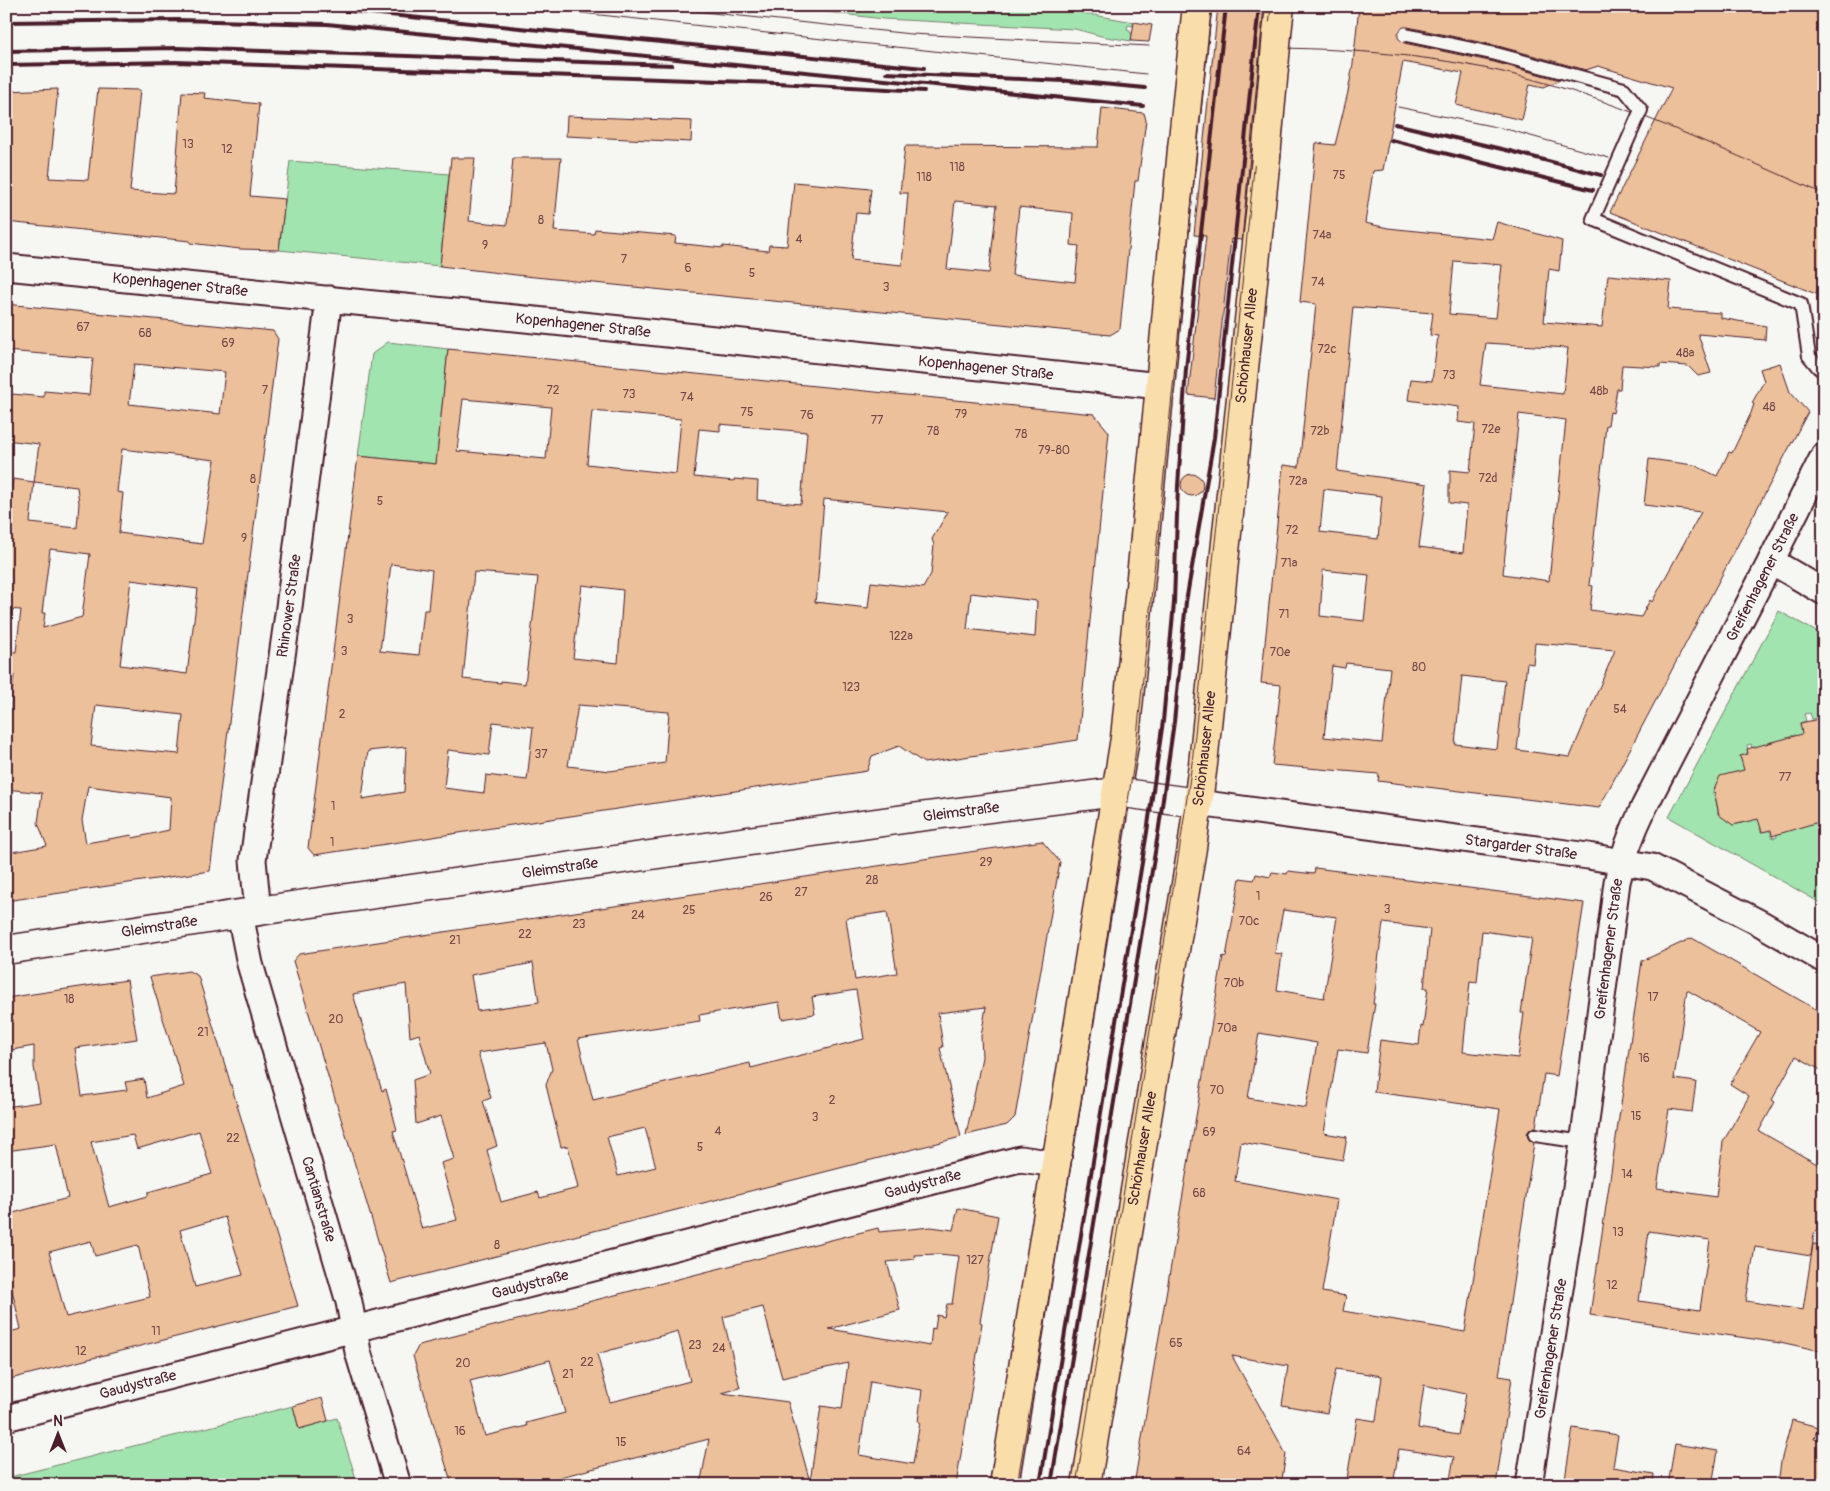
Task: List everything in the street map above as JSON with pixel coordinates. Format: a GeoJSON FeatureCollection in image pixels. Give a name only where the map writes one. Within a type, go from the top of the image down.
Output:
{"type":"FeatureCollection","features":[{"type":"Feature","properties":{"kind":"main road","name":"Schönhauser Allee"},"geometry":{"type":"LineString","coordinates":[[1086,1485],[1190,862],[1198,803],[1266,157],[1280,6]]}},
{"type":"Feature","properties":{"kind":"main road"},"geometry":{"type":"LineString","coordinates":[[1004,1485],[1124,738],[1160,386],[1182,149],[1192,14]]}},
{"type":"Feature","properties":{"kind":"street","name":"Kopenhagener Straße"},"geometry":{"type":"LineString","coordinates":[[6,267],[1160,386]]}},
{"type":"Feature","properties":{"kind":"street","name":"Rhinower Straße"},"geometry":{"type":"LineString","coordinates":[[249,913],[252,860],[289,607],[329,299]]}},
{"type":"Feature","properties":{"kind":"street","name":"Greifenhagener Straße"},"geometry":{"type":"LineString","coordinates":[[1529,1485],[1583,1142],[1613,909],[1627,842],[1772,561],[1824,455]]}},
{"type":"Feature","properties":{"kind":"street"},"geometry":{"type":"LineString","coordinates":[[1772,561],[1824,592]]}},
{"type":"Feature","properties":{"kind":"street","name":"Gleimstraße"},"geometry":{"type":"LineString","coordinates":[[6,950],[249,913],[911,818],[1116,792],[1198,803]]}},
{"type":"Feature","properties":{"kind":"street","name":"Stargarder Straße"},"geometry":{"type":"LineString","coordinates":[[1198,803],[1652,867],[1760,923],[1824,960]]}},
{"type":"Feature","properties":{"kind":"street","name":"Cantianstraße"},"geometry":{"type":"LineString","coordinates":[[249,913],[250,964],[349,1302],[358,1352],[398,1485]]}},
{"type":"Feature","properties":{"kind":"street","name":"Gaudystraße"},"geometry":{"type":"LineString","coordinates":[[6,1418],[1020,1159],[1056,1164]]}},
{"type":"Feature","properties":{"kind":"lane"},"geometry":{"type":"LineString","coordinates":[[1406,35],[1496,54],[1624,89],[1641,110],[1593,219],[1800,304],[1809,356],[1824,372]]}},
{"type":"Feature","properties":{"kind":"lane"},"geometry":{"type":"LineString","coordinates":[[1535,1135],[1583,1142]]}},
{"type":"Feature","properties":{"kind":"green space"},"geometry":{"type":"Polygon","coordinates":[[[774,6],[1042,6],[1134,22],[1133,26],[1128,25],[1127,29],[1132,33],[1131,41],[1075,29],[884,19],[774,6]]]}},
{"type":"Feature","properties":{"kind":"green space"},"geometry":{"type":"Polygon","coordinates":[[[290,161],[449,174],[440,266],[279,250],[290,161]]]}},
{"type":"Feature","properties":{"kind":"green space"},"geometry":{"type":"Polygon","coordinates":[[[388,342],[448,349],[436,464],[358,456],[372,354],[388,342]]]}},
{"type":"Feature","properties":{"kind":"green space"},"geometry":{"type":"Polygon","coordinates":[[[1779,611],[1824,636],[1824,717],[1812,719],[1810,713],[1804,714],[1806,721],[1800,723],[1801,727],[1809,726],[1797,740],[1796,735],[1791,736],[1792,742],[1777,746],[1775,741],[1770,742],[1771,747],[1752,749],[1751,744],[1747,745],[1748,751],[1745,755],[1740,756],[1741,760],[1746,759],[1748,768],[1715,794],[1713,792],[1712,794],[1715,796],[1717,813],[1719,815],[1738,824],[1754,814],[1765,826],[1760,828],[1761,832],[1768,830],[1773,838],[1777,837],[1776,832],[1812,819],[1814,824],[1818,822],[1817,817],[1824,815],[1824,905],[1669,817],[1779,611]]]}},
{"type":"Feature","properties":{"kind":"green space"},"geometry":{"type":"Polygon","coordinates":[[[293,1406],[299,1429],[337,1418],[358,1485],[6,1485],[6,1478],[293,1406]]]}},
{"type":"Feature","properties":{"kind":"building"},"geometry":{"type":"Polygon","coordinates":[[[1218,6],[1264,6],[1242,240],[1231,239],[1214,398],[1188,395],[1206,236],[1194,235],[1218,6]]]}},
{"type":"Feature","properties":{"kind":"building"},"geometry":{"type":"Polygon","coordinates":[[[1359,6],[1824,6],[1824,279],[1816,294],[1610,212],[1672,88],[1598,66],[1586,70],[1498,46],[1408,27],[1403,27],[1398,33],[1398,38],[1404,43],[1494,62],[1560,80],[1544,87],[1530,84],[1522,120],[1456,105],[1463,73],[1403,62],[1383,170],[1373,171],[1365,223],[1388,228],[1492,239],[1497,222],[1562,241],[1559,271],[1549,269],[1544,322],[1602,327],[1608,275],[1671,281],[1668,309],[1721,313],[1721,318],[1766,326],[1765,340],[1698,334],[1711,373],[1698,376],[1688,366],[1660,364],[1660,367],[1622,365],[1620,389],[1617,389],[1613,413],[1610,412],[1608,425],[1606,425],[1589,585],[1593,586],[1590,610],[1641,617],[1650,600],[1652,602],[1701,512],[1644,505],[1649,459],[1694,465],[1717,476],[1729,452],[1732,453],[1751,413],[1754,404],[1752,403],[1764,381],[1760,369],[1780,363],[1790,392],[1808,412],[1599,808],[1378,781],[1379,774],[1272,765],[1281,685],[1261,683],[1283,465],[1299,467],[1316,304],[1300,302],[1316,143],[1335,145],[1353,64],[1359,6]],[[1454,261],[1449,314],[1496,318],[1502,265],[1454,261]],[[1353,307],[1337,471],[1427,484],[1419,547],[1463,553],[1467,505],[1449,503],[1450,470],[1470,472],[1475,424],[1458,422],[1459,407],[1408,400],[1411,379],[1432,381],[1438,336],[1430,335],[1433,313],[1353,307]],[[1486,343],[1480,385],[1563,394],[1568,348],[1486,343]],[[1519,414],[1503,574],[1549,581],[1566,420],[1519,414]],[[1324,489],[1320,532],[1378,539],[1382,496],[1324,489]],[[1323,570],[1320,616],[1364,621],[1369,575],[1323,570]],[[1535,643],[1533,664],[1527,663],[1517,750],[1570,757],[1615,650],[1535,643]],[[1346,663],[1345,668],[1332,666],[1324,737],[1382,743],[1390,668],[1346,663]],[[1462,676],[1455,744],[1497,749],[1505,681],[1462,676]]]}},
{"type":"Feature","properties":{"kind":"building"},"geometry":{"type":"Polygon","coordinates":[[[1134,22],[1152,25],[1149,42],[1131,41],[1134,22]]]}},
{"type":"Feature","properties":{"kind":"building"},"geometry":{"type":"Polygon","coordinates":[[[58,89],[49,178],[88,180],[98,89],[140,90],[130,191],[174,194],[182,92],[205,93],[204,98],[259,104],[250,196],[285,199],[279,250],[240,249],[190,243],[190,241],[6,222],[6,164],[12,104],[6,100],[6,91],[58,89]]]}},
{"type":"Feature","properties":{"kind":"building"},"geometry":{"type":"Polygon","coordinates":[[[1102,108],[1144,113],[1146,120],[1138,181],[1135,181],[1120,329],[1110,335],[440,266],[451,158],[475,158],[469,221],[507,225],[513,158],[561,158],[554,231],[594,234],[595,229],[676,236],[675,243],[723,248],[723,246],[768,251],[769,245],[787,246],[794,182],[871,189],[868,214],[856,213],[851,260],[902,265],[908,193],[900,193],[905,146],[1098,147],[1102,108]],[[955,201],[947,269],[989,273],[997,205],[955,201]],[[1019,207],[1012,275],[1075,282],[1079,246],[1071,245],[1073,213],[1019,207]]]}},
{"type":"Feature","properties":{"kind":"building"},"geometry":{"type":"Polygon","coordinates":[[[567,116],[692,121],[691,142],[566,136],[567,116]]]}},
{"type":"Feature","properties":{"kind":"building"},"geometry":{"type":"Polygon","coordinates":[[[6,304],[273,331],[278,339],[210,871],[6,901],[6,853],[47,846],[38,823],[42,793],[6,789],[6,746],[14,675],[6,674],[6,651],[16,652],[21,610],[6,609],[6,549],[13,479],[34,482],[39,444],[6,440],[6,396],[11,396],[12,394],[44,397],[44,391],[89,395],[93,358],[6,351],[6,304]],[[134,364],[129,404],[220,414],[225,372],[134,364]],[[122,449],[117,492],[123,493],[119,533],[202,544],[215,460],[122,449]],[[34,482],[30,523],[77,528],[79,503],[77,487],[34,482]],[[50,549],[42,613],[45,613],[43,628],[82,617],[90,554],[50,549]],[[131,580],[120,665],[187,674],[198,589],[131,580]],[[96,705],[91,746],[179,754],[183,715],[96,705]],[[88,786],[82,820],[86,843],[132,835],[133,838],[169,830],[171,797],[88,786]]]}},
{"type":"Feature","properties":{"kind":"building"},"geometry":{"type":"Polygon","coordinates":[[[448,349],[1094,414],[1109,432],[1078,740],[924,763],[899,746],[872,756],[867,771],[314,855],[308,848],[358,456],[436,464],[448,349]],[[463,399],[457,451],[546,459],[551,407],[463,399]],[[592,411],[587,464],[676,474],[681,419],[592,411]],[[720,424],[720,431],[699,429],[694,477],[758,481],[757,500],[801,504],[807,432],[720,424]],[[824,499],[815,602],[868,608],[871,582],[923,588],[931,574],[934,545],[932,539],[948,512],[824,499]],[[391,564],[380,651],[419,655],[424,610],[428,610],[432,570],[391,564]],[[474,572],[463,679],[501,683],[501,681],[525,684],[538,577],[474,572]],[[582,585],[573,658],[618,663],[623,590],[582,585]],[[971,593],[967,629],[1035,637],[1037,601],[971,593]],[[578,705],[568,766],[610,771],[665,763],[669,712],[578,705]],[[493,722],[489,755],[448,750],[444,788],[484,793],[486,775],[527,780],[533,727],[493,722]],[[406,747],[368,751],[362,799],[404,792],[406,747]]]}},
{"type":"Feature","properties":{"kind":"building"},"geometry":{"type":"Polygon","coordinates":[[[1192,474],[1200,477],[1203,485],[1200,493],[1192,496],[1184,493],[1181,485],[1184,477],[1192,474]]]}},
{"type":"Feature","properties":{"kind":"building"},"geometry":{"type":"Polygon","coordinates":[[[1824,718],[1824,815],[1817,817],[1818,822],[1772,836],[1771,830],[1762,832],[1758,819],[1733,825],[1719,815],[1714,790],[1720,776],[1744,770],[1740,756],[1748,754],[1747,749],[1802,734],[1800,723],[1824,718]]]}},
{"type":"Feature","properties":{"kind":"building"},"geometry":{"type":"Polygon","coordinates":[[[1042,841],[1060,862],[1015,1117],[1007,1125],[966,1135],[982,1057],[981,1036],[986,1007],[938,1013],[943,1047],[940,1048],[961,1137],[391,1283],[293,961],[299,954],[1042,841]],[[887,912],[846,918],[855,980],[897,973],[887,912]],[[533,963],[471,975],[477,1011],[539,1002],[533,963]],[[406,984],[353,994],[382,1091],[386,1089],[397,1130],[393,1131],[422,1229],[457,1220],[441,1163],[454,1159],[441,1116],[416,1124],[413,1080],[430,1074],[419,1034],[410,1037],[406,984]],[[856,990],[812,997],[815,1014],[782,1019],[779,1002],[699,1015],[700,1021],[578,1039],[593,1100],[750,1063],[751,1068],[864,1039],[856,990]],[[546,1043],[478,1053],[491,1098],[483,1101],[497,1146],[487,1150],[501,1202],[538,1192],[540,1198],[578,1188],[568,1146],[561,1147],[546,1085],[552,1069],[546,1043]],[[645,1128],[607,1137],[618,1176],[656,1167],[645,1128]]]}},
{"type":"Feature","properties":{"kind":"building"},"geometry":{"type":"Polygon","coordinates":[[[1315,868],[1584,903],[1557,1076],[1544,1074],[1536,1127],[1527,1133],[1528,1138],[1534,1143],[1499,1376],[1512,1378],[1496,1485],[1449,1485],[1454,1457],[1399,1449],[1393,1485],[1346,1485],[1357,1418],[1376,1421],[1382,1376],[1336,1369],[1327,1413],[1282,1405],[1288,1366],[1232,1356],[1286,1454],[1281,1485],[1134,1485],[1223,956],[1226,957],[1240,878],[1254,880],[1256,874],[1270,877],[1272,872],[1287,874],[1288,871],[1314,874],[1315,868]],[[1283,910],[1275,953],[1282,954],[1277,990],[1324,998],[1337,917],[1283,910]],[[1383,923],[1367,1053],[1338,1049],[1324,1133],[1347,1137],[1343,1160],[1241,1142],[1235,1181],[1337,1200],[1322,1292],[1346,1296],[1343,1311],[1465,1332],[1500,1109],[1374,1092],[1380,1040],[1419,1045],[1428,988],[1424,988],[1430,929],[1383,923]],[[1482,931],[1477,982],[1470,981],[1463,1052],[1518,1058],[1524,1013],[1521,1013],[1532,938],[1482,931]],[[1259,1033],[1248,1098],[1306,1108],[1317,1043],[1259,1033]],[[1424,1385],[1418,1428],[1458,1435],[1466,1394],[1424,1385]]]}},
{"type":"Feature","properties":{"kind":"building"},"geometry":{"type":"Polygon","coordinates":[[[1692,938],[1824,1014],[1824,1072],[1796,1056],[1772,1100],[1775,1102],[1759,1131],[1824,1168],[1824,1217],[1814,1234],[1811,1256],[1755,1247],[1746,1301],[1803,1310],[1813,1244],[1824,1245],[1824,1338],[1821,1351],[1780,1342],[1590,1315],[1642,961],[1692,938]],[[1687,990],[1674,1079],[1696,1082],[1692,1112],[1669,1109],[1657,1188],[1716,1197],[1723,1142],[1749,1096],[1730,1084],[1760,1032],[1687,990]],[[1649,1231],[1639,1301],[1700,1310],[1710,1240],[1649,1231]]]}},
{"type":"Feature","properties":{"kind":"building"},"geometry":{"type":"Polygon","coordinates":[[[189,971],[198,976],[298,1306],[6,1380],[6,1333],[21,1329],[6,1264],[6,1215],[68,1198],[56,1144],[6,1151],[6,1107],[40,1102],[34,1067],[34,1046],[6,1051],[6,998],[127,980],[137,1039],[75,1048],[82,1096],[127,1090],[125,1082],[144,1079],[147,1098],[184,1086],[150,977],[189,971]],[[199,1131],[137,1149],[133,1135],[91,1142],[109,1207],[148,1196],[148,1192],[212,1174],[199,1131]],[[225,1217],[180,1230],[195,1287],[243,1275],[225,1217]],[[91,1241],[49,1252],[66,1317],[150,1297],[138,1245],[95,1256],[91,1241]]]}},
{"type":"Feature","properties":{"kind":"building"},"geometry":{"type":"Polygon","coordinates":[[[958,1208],[998,1216],[956,1485],[700,1485],[709,1439],[529,1485],[452,1485],[413,1356],[419,1345],[878,1228],[879,1232],[931,1227],[953,1230],[958,1208]],[[939,1254],[914,1255],[915,1259],[887,1262],[900,1310],[829,1329],[930,1346],[932,1328],[935,1329],[937,1315],[944,1317],[947,1304],[952,1304],[959,1256],[939,1254]],[[763,1307],[723,1317],[740,1388],[722,1393],[788,1402],[810,1482],[821,1406],[842,1409],[848,1363],[782,1378],[763,1307]],[[678,1331],[597,1354],[610,1402],[690,1381],[678,1331]],[[550,1360],[470,1381],[485,1436],[527,1426],[526,1423],[565,1413],[550,1360]],[[870,1382],[859,1455],[913,1464],[920,1422],[918,1422],[922,1390],[870,1382]]]}},
{"type":"Feature","properties":{"kind":"building"},"geometry":{"type":"Polygon","coordinates":[[[322,1398],[328,1421],[299,1429],[293,1406],[322,1398]]]}},
{"type":"Feature","properties":{"kind":"building"},"geometry":{"type":"Polygon","coordinates":[[[1792,1420],[1818,1427],[1814,1439],[1824,1441],[1824,1485],[1778,1485],[1781,1461],[1792,1420]]]}},
{"type":"Feature","properties":{"kind":"building"},"geometry":{"type":"Polygon","coordinates":[[[1573,1428],[1618,1435],[1613,1467],[1654,1474],[1653,1485],[1564,1485],[1573,1428]]]}},
{"type":"Feature","properties":{"kind":"building"},"geometry":{"type":"Polygon","coordinates":[[[1675,1444],[1718,1451],[1712,1485],[1668,1485],[1675,1444]]]}},
{"type":"Feature","properties":{"kind":"tram line"},"geometry":{"type":"LineString","coordinates":[[517,6],[1146,74]]}},
{"type":"Feature","properties":{"kind":"tram line"},"geometry":{"type":"LineString","coordinates":[[646,6],[911,34],[1149,46]]}},
{"type":"Feature","properties":{"kind":"tram line"},"geometry":{"type":"LineString","coordinates":[[1017,1485],[1076,1136],[1135,756],[1212,6]]}},
{"type":"Feature","properties":{"kind":"tram line"},"geometry":{"type":"LineString","coordinates":[[1076,1485],[1192,763],[1271,6]]}},
{"type":"Feature","properties":{"kind":"tram line"},"geometry":{"type":"LineString","coordinates":[[1275,48],[1345,50],[1448,61],[1549,84],[1619,107],[1722,149],[1824,194]]}},
{"type":"Feature","properties":{"kind":"tram line"},"geometry":{"type":"LineString","coordinates":[[1398,107],[1506,129],[1609,158]]}},
{"type":"Feature","properties":{"kind":"railway"},"geometry":{"type":"LineString","coordinates":[[6,7],[16,6]]}},
{"type":"Feature","properties":{"kind":"railway"},"geometry":{"type":"LineString","coordinates":[[257,6],[329,9],[924,68]]}},
{"type":"Feature","properties":{"kind":"railway"},"geometry":{"type":"LineString","coordinates":[[1040,1485],[1147,832],[1163,721],[1174,603],[1178,486],[1186,369],[1226,6]]}},
{"type":"Feature","properties":{"kind":"railway"},"geometry":{"type":"LineString","coordinates":[[1051,1485],[1158,834],[1174,722],[1186,602],[1214,438],[1259,6]]}},
{"type":"Feature","properties":{"kind":"railway"},"geometry":{"type":"LineString","coordinates":[[6,22],[178,20],[327,24],[1143,106]]}},
{"type":"Feature","properties":{"kind":"railway"},"geometry":{"type":"LineString","coordinates":[[6,51],[177,48],[672,65]]}},
{"type":"Feature","properties":{"kind":"railway"},"geometry":{"type":"LineString","coordinates":[[6,65],[176,62],[777,83],[924,91]]}},
{"type":"Feature","properties":{"kind":"railway"},"geometry":{"type":"LineString","coordinates":[[886,73],[1064,81]]}},
{"type":"Feature","properties":{"kind":"railway"},"geometry":{"type":"LineString","coordinates":[[1059,80],[1145,88]]}},
{"type":"Feature","properties":{"kind":"railway"},"geometry":{"type":"LineString","coordinates":[[1395,124],[1601,175]]}},
{"type":"Feature","properties":{"kind":"railway"},"geometry":{"type":"LineString","coordinates":[[1391,140],[1593,190]]}}]}
